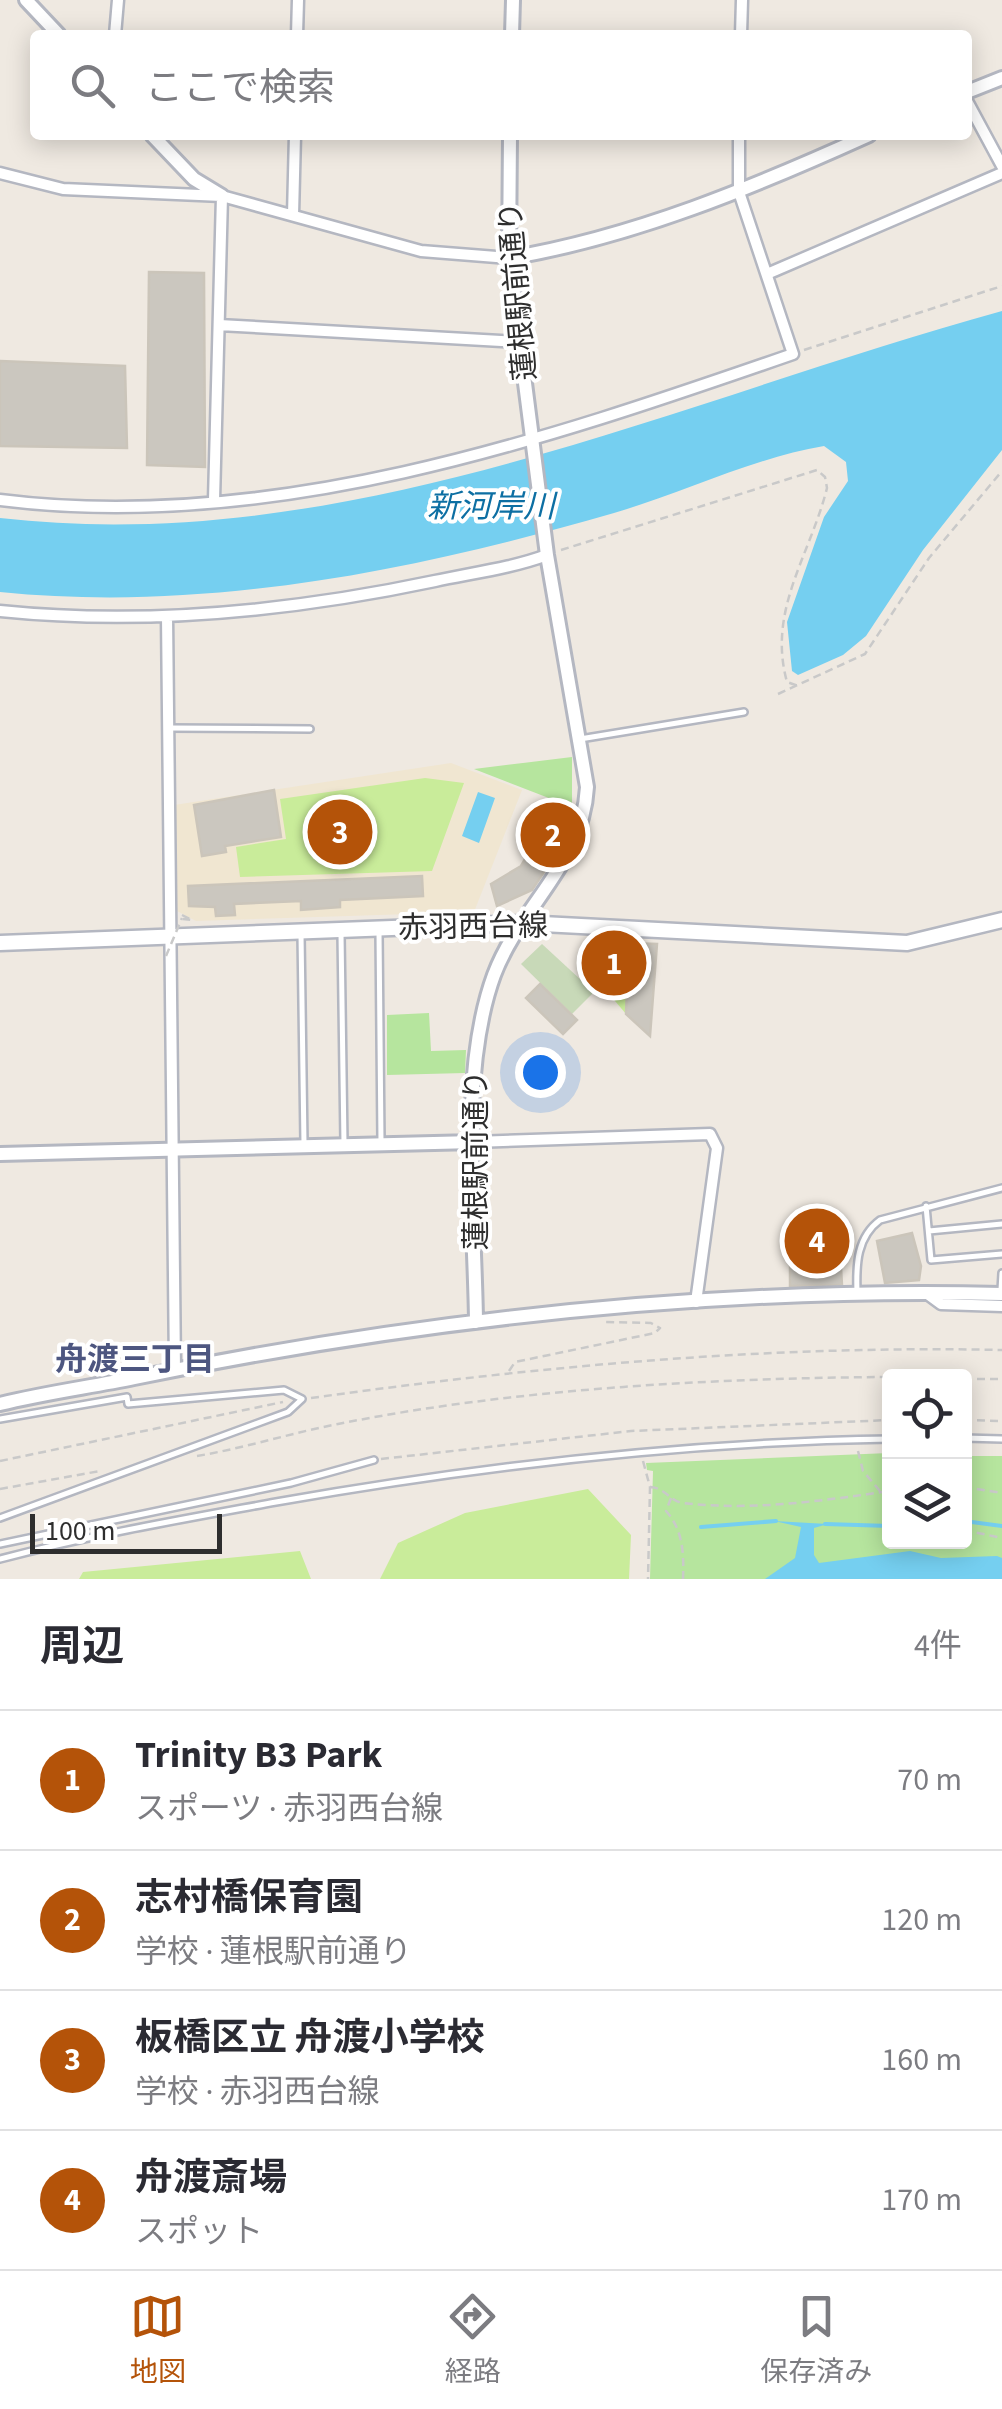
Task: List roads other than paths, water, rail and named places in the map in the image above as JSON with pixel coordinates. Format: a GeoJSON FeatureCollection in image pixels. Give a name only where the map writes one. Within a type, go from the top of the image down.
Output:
{"type":"FeatureCollection","features":[{"type":"Feature","properties":{"kind":"main road","name":"赤羽西台線"},"geometry":{"type":"LineString","coordinates":[[0,943],[523,924],[906,944],[1002,920]]}},
{"type":"Feature","properties":{"kind":"street"},"geometry":{"type":"LineString","coordinates":[[26,0],[53,30]]}},
{"type":"Feature","properties":{"kind":"street"},"geometry":{"type":"LineString","coordinates":[[115,30],[118,0]]}},
{"type":"Feature","properties":{"kind":"street"},"geometry":{"type":"LineString","coordinates":[[297,30],[298,0]]}},
{"type":"Feature","properties":{"kind":"street"},"geometry":{"type":"LineString","coordinates":[[512,30],[513,0]]}},
{"type":"Feature","properties":{"kind":"street"},"geometry":{"type":"LineString","coordinates":[[741,30],[742,0]]}},
{"type":"Feature","properties":{"kind":"street"},"geometry":{"type":"LineString","coordinates":[[972,90],[1002,78]]}},
{"type":"Feature","properties":{"kind":"street"},"geometry":{"type":"LineString","coordinates":[[767,274],[1002,170],[972,111]]}},
{"type":"Feature","properties":{"kind":"street"},"geometry":{"type":"LineString","coordinates":[[157,140],[194,179],[222,196]]}},
{"type":"Feature","properties":{"kind":"street"},"geometry":{"type":"LineString","coordinates":[[293,215],[295,140]]}},
{"type":"Feature","properties":{"kind":"street","name":"蓮根駅前通り"},"geometry":{"type":"LineString","coordinates":[[476,1322],[473,1066],[496,971],[576,842],[587,786],[547,551],[509,258],[510,140]]}},
{"type":"Feature","properties":{"kind":"street"},"geometry":{"type":"LineString","coordinates":[[0,500],[117,506],[214,500],[348,483],[533,443],[793,354],[738,192],[739,140]]}},
{"type":"Feature","properties":{"kind":"street"},"geometry":{"type":"LineString","coordinates":[[0,173],[63,190],[222,196],[421,251],[509,258],[550,251],[738,192],[858,140]]}},
{"type":"Feature","properties":{"kind":"street"},"geometry":{"type":"LineString","coordinates":[[214,500],[222,196]]}},
{"type":"Feature","properties":{"kind":"street"},"geometry":{"type":"LineString","coordinates":[[219,325],[520,342]]}},
{"type":"Feature","properties":{"kind":"street"},"geometry":{"type":"LineString","coordinates":[[0,611],[86,618],[167,616],[376,593],[547,551]]}},
{"type":"Feature","properties":{"kind":"street"},"geometry":{"type":"LineString","coordinates":[[167,616],[175,1370]]}},
{"type":"Feature","properties":{"kind":"street"},"geometry":{"type":"LineString","coordinates":[[0,1154],[710,1134],[717,1148],[696,1302]]}},
{"type":"Feature","properties":{"kind":"street"},"geometry":{"type":"LineString","coordinates":[[0,1404],[175,1370],[476,1322],[696,1302],[925,1292],[1002,1294]]}},
{"type":"Feature","properties":{"kind":"street"},"geometry":{"type":"LineString","coordinates":[[925,1292],[941,1304],[1002,1306]]}},
{"type":"Feature","properties":{"kind":"lane"},"geometry":{"type":"LineString","coordinates":[[580,739],[744,712]]}},
{"type":"Feature","properties":{"kind":"lane"},"geometry":{"type":"LineString","coordinates":[[169,728],[310,728]]}},
{"type":"Feature","properties":{"kind":"lane"},"geometry":{"type":"LineString","coordinates":[[379,929],[382,1144]]}},
{"type":"Feature","properties":{"kind":"lane"},"geometry":{"type":"LineString","coordinates":[[342,930],[344,1146]]}},
{"type":"Feature","properties":{"kind":"lane"},"geometry":{"type":"LineString","coordinates":[[300,932],[304,1146]]}},
{"type":"Feature","properties":{"kind":"lane"},"geometry":{"type":"LineString","coordinates":[[857,1295],[858,1259],[868,1229],[896,1213],[1002,1188]]}},
{"type":"Feature","properties":{"kind":"lane"},"geometry":{"type":"LineString","coordinates":[[926,1206],[931,1260],[1002,1254]]}},
{"type":"Feature","properties":{"kind":"lane"},"geometry":{"type":"LineString","coordinates":[[928,1231],[1002,1224]]}},
{"type":"Feature","properties":{"kind":"lane"},"geometry":{"type":"LineString","coordinates":[[1002,1273],[1002,1294]]}},
{"type":"Feature","properties":{"kind":"lane"},"geometry":{"type":"LineString","coordinates":[[0,1418],[127,1397],[128,1404],[284,1390],[302,1399],[288,1412],[0,1518]]}},
{"type":"Feature","properties":{"kind":"lane"},"geometry":{"type":"LineString","coordinates":[[972,1438],[1002,1439]]}},
{"type":"Feature","properties":{"kind":"lane"},"geometry":{"type":"LineString","coordinates":[[0,1559],[340,1488],[642,1450],[882,1439]]}},
{"type":"Feature","properties":{"kind":"lane"},"geometry":{"type":"LineString","coordinates":[[0,1544],[291,1483],[374,1460]]}},
{"type":"Feature","properties":{"kind":"water","name":"新河岸川"},"geometry":{"type":"Polygon","coordinates":[[[1002,311],[1002,450],[923,550],[866,636],[843,655],[798,675],[792,671],[787,622],[824,517],[848,481],[846,462],[824,446],[745,467],[614,513],[387,569],[310,582],[155,597],[0,592],[0,518],[130,524],[258,515],[384,494],[633,427],[1002,311]]]}},
{"type":"Feature","properties":{"kind":"water"},"geometry":{"type":"Polygon","coordinates":[[[478,792],[495,798],[479,843],[462,836],[478,792]]]}},
{"type":"Feature","properties":{"kind":"water"},"geometry":{"type":"Polygon","coordinates":[[[774,1521],[828,1524],[814,1528],[814,1555],[819,1563],[910,1551],[941,1558],[997,1556],[1002,1558],[1002,1579],[765,1579],[795,1558],[801,1527],[774,1521]]]}},
{"type":"Feature","properties":{"kind":"waterway"},"geometry":{"type":"LineString","coordinates":[[701,1527],[776,1521]]}},
{"type":"Feature","properties":{"kind":"waterway"},"geometry":{"type":"LineString","coordinates":[[972,1522],[1002,1526]]}},
{"type":"Feature","properties":{"kind":"waterway"},"geometry":{"type":"LineString","coordinates":[[825,1524],[882,1526]]}},
{"type":"Feature","properties":{"kind":"place","name":"板橋区立 舟渡小学校"},"geometry":{"type":"Point","coordinates":[340,832]}},
{"type":"Feature","properties":{"kind":"place","name":"志村橋保育園"},"geometry":{"type":"Point","coordinates":[553,835]}},
{"type":"Feature","properties":{"kind":"place","name":"Trinity B3 Park"},"geometry":{"type":"Point","coordinates":[614,963]}},
{"type":"Feature","properties":{"kind":"place","name":"舟渡斎場"},"geometry":{"type":"Point","coordinates":[817,1241]}},
{"type":"Feature","properties":{"kind":"district","name":"舟渡三丁目"},"geometry":{"type":"Point","coordinates":[135,1360]}}]}
